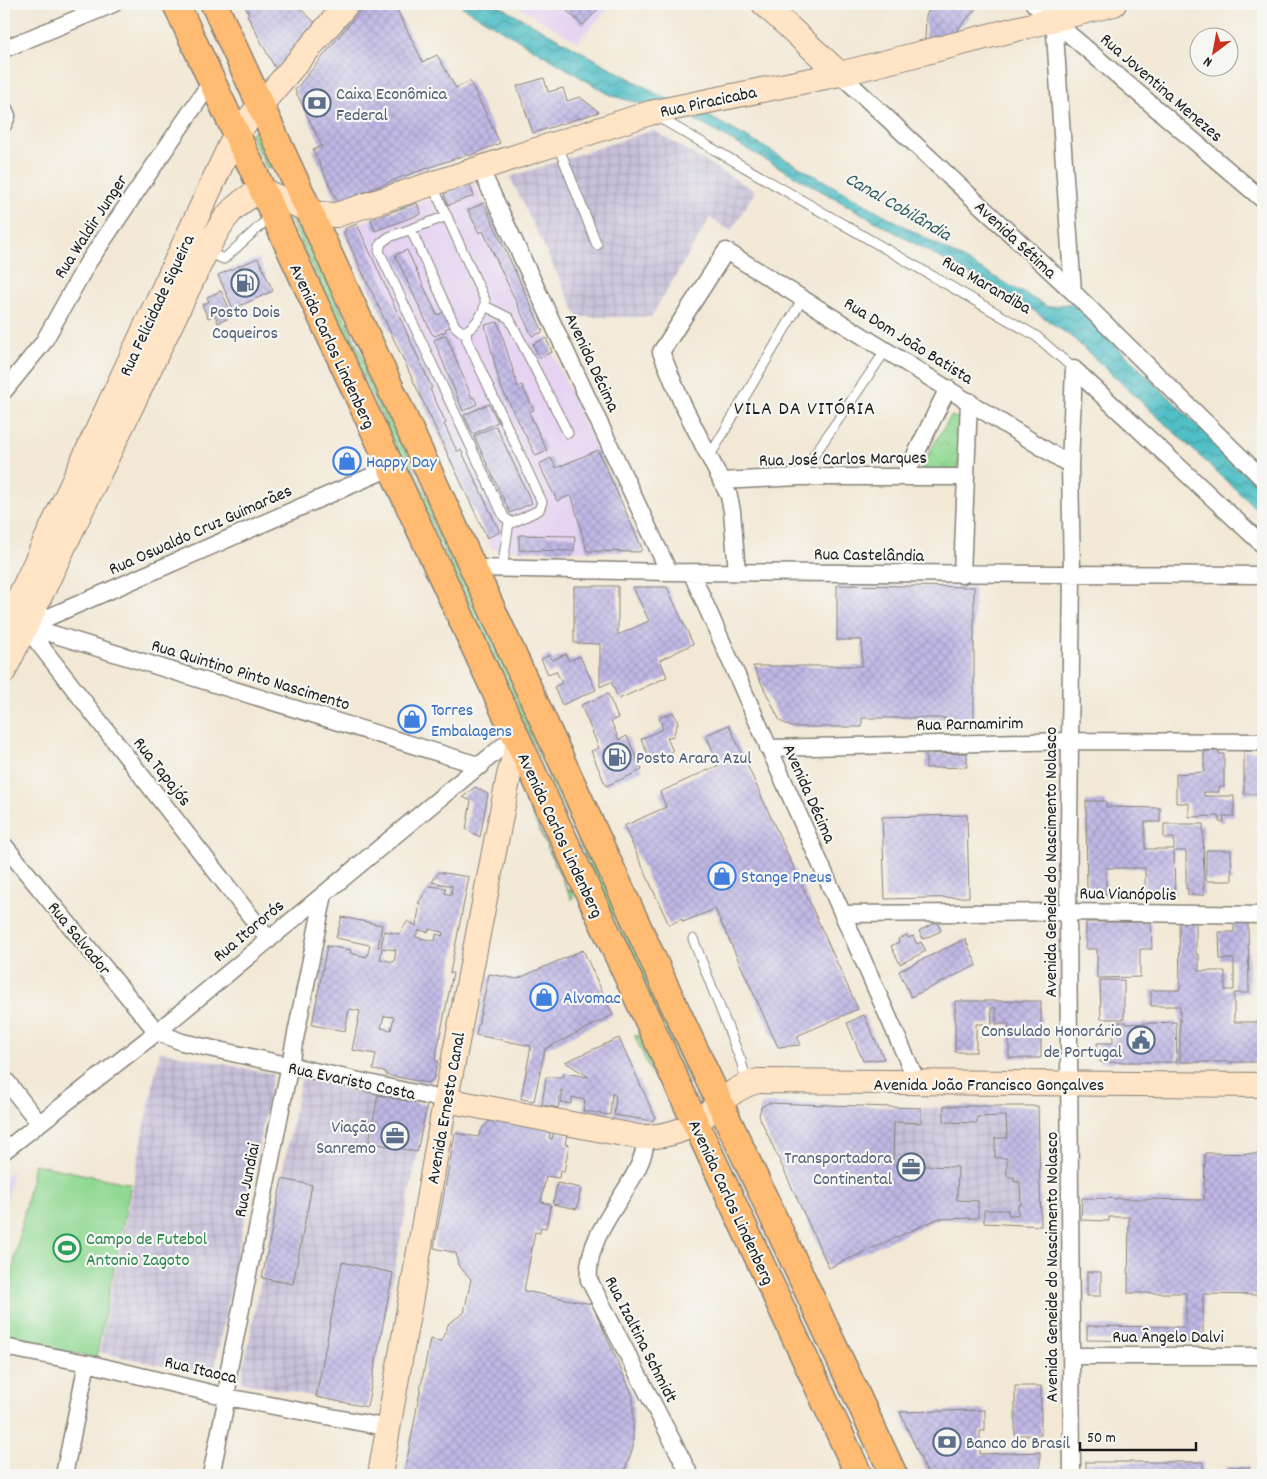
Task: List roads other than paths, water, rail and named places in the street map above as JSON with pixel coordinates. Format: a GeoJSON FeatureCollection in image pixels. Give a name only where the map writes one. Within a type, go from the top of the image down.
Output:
{"type":"FeatureCollection","features":[{"type":"Feature","properties":{"kind":"main road","name":"Avenida Carlos Lindenberg"},"geometry":{"type":"LineString","coordinates":[[176,4],[272,215],[859,1475]]}},
{"type":"Feature","properties":{"kind":"main road","name":"Avenida Carlos Lindenberg"},"geometry":{"type":"LineString","coordinates":[[214,4],[291,175],[894,1475]]}},
{"type":"Feature","properties":{"kind":"main road"},"geometry":{"type":"LineString","coordinates":[[261,190],[291,175]]}},
{"type":"Feature","properties":{"kind":"street"},"geometry":{"type":"LineString","coordinates":[[4,49],[113,4]]}},
{"type":"Feature","properties":{"kind":"street","name":"Rua Felicidade Siqueira"},"geometry":{"type":"LineString","coordinates":[[4,671],[13,626],[236,135],[347,4]]}},
{"type":"Feature","properties":{"kind":"street","name":"Avenida Sétima"},"geometry":{"type":"LineString","coordinates":[[764,4],[1073,292],[1263,479]]}},
{"type":"Feature","properties":{"kind":"street","name":"Rua Joventina Menezes"},"geometry":{"type":"LineString","coordinates":[[1034,4],[1054,12],[1263,200]]}},
{"type":"Feature","properties":{"kind":"street","name":"Rua Piracicaba"},"geometry":{"type":"LineString","coordinates":[[309,211],[323,216],[336,215],[653,112],[840,74],[1054,12],[1114,4]]}},
{"type":"Feature","properties":{"kind":"street"},"geometry":{"type":"LineString","coordinates":[[1054,12],[1073,292]]}},
{"type":"Feature","properties":{"kind":"street","name":"Rua Waldir Junger"},"geometry":{"type":"LineString","coordinates":[[4,391],[43,343],[87,264],[211,82]]}},
{"type":"Feature","properties":{"kind":"street"},"geometry":{"type":"LineString","coordinates":[[4,110],[7,116],[4,123]]}},
{"type":"Feature","properties":{"kind":"street","name":"Avenida Décima"},"geometry":{"type":"LineString","coordinates":[[480,168],[669,572]]}},
{"type":"Feature","properties":{"kind":"street"},"geometry":{"type":"LineString","coordinates":[[261,190],[309,211]]}},
{"type":"Feature","properties":{"kind":"street","name":"Rua Felicidade Siqueira"},"geometry":{"type":"LineString","coordinates":[[13,626],[224,217],[233,208],[261,190]]}},
{"type":"Feature","properties":{"kind":"street","name":"Rua Dom João Batista"},"geometry":{"type":"LineString","coordinates":[[708,459],[661,352],[726,251],[1070,465]]}},
{"type":"Feature","properties":{"kind":"street","name":"Avenida Geneide do Nascimento Nolasco"},"geometry":{"type":"LineString","coordinates":[[1072,1475],[1068,912],[1072,574],[1070,465],[1074,369]]}},
{"type":"Feature","properties":{"kind":"street","name":"Rua Marandiba"},"geometry":{"type":"LineString","coordinates":[[1074,369],[1263,545]]}},
{"type":"Feature","properties":{"kind":"street"},"geometry":{"type":"LineString","coordinates":[[905,476],[948,388]]}},
{"type":"Feature","properties":{"kind":"street"},"geometry":{"type":"LineString","coordinates":[[962,575],[969,401]]}},
{"type":"Feature","properties":{"kind":"street"},"geometry":{"type":"LineString","coordinates":[[708,459],[729,496],[737,572]]}},
{"type":"Feature","properties":{"kind":"street","name":"Rua Oswaldo Cruz Guimarães"},"geometry":{"type":"LineString","coordinates":[[13,626],[390,468]]}},
{"type":"Feature","properties":{"kind":"street","name":"Rua José Carlos Marques"},"geometry":{"type":"LineString","coordinates":[[721,481],[800,477],[965,477]]}},
{"type":"Feature","properties":{"kind":"street","name":"Rua Castelândia"},"geometry":{"type":"LineString","coordinates":[[474,568],[502,570],[962,575],[1263,575]]}},
{"type":"Feature","properties":{"kind":"street","name":"Avenida Décima"},"geometry":{"type":"LineString","coordinates":[[691,572],[918,1084]]}},
{"type":"Feature","properties":{"kind":"street","name":"Rua Quintino Pinto Nascimento"},"geometry":{"type":"LineString","coordinates":[[13,626],[481,766]]}},
{"type":"Feature","properties":{"kind":"street","name":"Rua Tapajós"},"geometry":{"type":"LineString","coordinates":[[13,626],[269,940]]}},
{"type":"Feature","properties":{"kind":"street","name":"Rua Itororós"},"geometry":{"type":"LineString","coordinates":[[4,1152],[157,1032],[481,766],[517,740]]}},
{"type":"Feature","properties":{"kind":"street","name":"Avenida Ernesto Canal"},"geometry":{"type":"LineString","coordinates":[[380,1475],[446,1100],[517,740]]}},
{"type":"Feature","properties":{"kind":"street","name":"Rua Parnamirim"},"geometry":{"type":"LineString","coordinates":[[768,748],[1070,741],[1263,742]]}},
{"type":"Feature","properties":{"kind":"street","name":"Rua Salvador"},"geometry":{"type":"LineString","coordinates":[[4,845],[157,1032]]}},
{"type":"Feature","properties":{"kind":"street","name":"Rua Jundiai"},"geometry":{"type":"LineString","coordinates":[[211,1475],[227,1396],[228,1369],[324,894]]}},
{"type":"Feature","properties":{"kind":"street","name":"Rua Vianópolis"},"geometry":{"type":"LineString","coordinates":[[843,914],[1068,912],[1263,915]]}},
{"type":"Feature","properties":{"kind":"street","name":"Rua Evaristo Costa"},"geometry":{"type":"LineString","coordinates":[[157,1032],[182,1042],[289,1067],[446,1100],[646,1137],[663,1136],[695,1123]]}},
{"type":"Feature","properties":{"kind":"street"},"geometry":{"type":"LineString","coordinates":[[4,1078],[39,1123]]}},
{"type":"Feature","properties":{"kind":"street","name":"Avenida João Francisco Gonçalves"},"geometry":{"type":"LineString","coordinates":[[720,1101],[747,1084],[758,1081],[918,1084],[1263,1085]]}},
{"type":"Feature","properties":{"kind":"street"},"geometry":{"type":"LineString","coordinates":[[695,1123],[720,1101]]}},
{"type":"Feature","properties":{"kind":"street","name":"Rua Izaltina Schmidt"},"geometry":{"type":"LineString","coordinates":[[646,1137],[642,1158],[610,1212],[591,1256],[589,1280],[690,1475]]}},
{"type":"Feature","properties":{"kind":"street","name":"Rua Itaoca"},"geometry":{"type":"LineString","coordinates":[[4,1347],[87,1363],[227,1396],[389,1428]]}},
{"type":"Feature","properties":{"kind":"street","name":"Rua Ângelo Dalvi"},"geometry":{"type":"LineString","coordinates":[[1072,1356],[1263,1356]]}},
{"type":"Feature","properties":{"kind":"street"},"geometry":{"type":"LineString","coordinates":[[64,1475],[87,1363]]}},
{"type":"Feature","properties":{"kind":"lane","name":"Rua Marandiba"},"geometry":{"type":"LineString","coordinates":[[653,112],[1036,336],[1074,369]]}},
{"type":"Feature","properties":{"kind":"lane"},"geometry":{"type":"LineString","coordinates":[[557,143],[597,245]]}},
{"type":"Feature","properties":{"kind":"lane"},"geometry":{"type":"LineString","coordinates":[[432,184],[485,306],[509,318],[568,433]]}},
{"type":"Feature","properties":{"kind":"lane"},"geometry":{"type":"LineString","coordinates":[[206,251],[224,259],[272,215]]}},
{"type":"Feature","properties":{"kind":"lane"},"geometry":{"type":"LineString","coordinates":[[447,216],[385,240],[380,251],[504,517],[509,522],[516,522],[539,510],[542,502],[467,340],[466,331]]}},
{"type":"Feature","properties":{"kind":"lane"},"geometry":{"type":"LineString","coordinates":[[411,230],[459,331],[466,331],[472,327],[485,306]]}},
{"type":"Feature","properties":{"kind":"lane"},"geometry":{"type":"LineString","coordinates":[[708,459],[803,298]]}},
{"type":"Feature","properties":{"kind":"lane"},"geometry":{"type":"LineString","coordinates":[[800,477],[886,350]]}},
{"type":"Feature","properties":{"kind":"lane"},"geometry":{"type":"LineString","coordinates":[[502,570],[509,522]]}},
{"type":"Feature","properties":{"kind":"lane"},"geometry":{"type":"LineString","coordinates":[[693,939],[741,1061],[747,1084]]}},
{"type":"Feature","properties":{"kind":"water"},"geometry":{"type":"Polygon","coordinates":[[[458,4],[496,4],[663,97],[700,111],[1048,307],[1073,303],[1263,490],[1263,515],[1074,339],[1033,310],[688,116],[612,96],[458,4]]]}},
{"type":"Feature","properties":{"kind":"place","name":"Caixa Econômica Federal"},"geometry":{"type":"Point","coordinates":[317,103]}},
{"type":"Feature","properties":{"kind":"place","name":"Posto Dois Coqueiros"},"geometry":{"type":"Point","coordinates":[245,283]}},
{"type":"Feature","properties":{"kind":"place","name":"Happy Day"},"geometry":{"type":"Point","coordinates":[347,461]}},
{"type":"Feature","properties":{"kind":"place","name":"Torres Embalagens"},"geometry":{"type":"Point","coordinates":[412,719]}},
{"type":"Feature","properties":{"kind":"place","name":"Posto Arara Azul"},"geometry":{"type":"Point","coordinates":[617,757]}},
{"type":"Feature","properties":{"kind":"place","name":"Stange Pneus"},"geometry":{"type":"Point","coordinates":[722,876]}},
{"type":"Feature","properties":{"kind":"place","name":"Alvomac"},"geometry":{"type":"Point","coordinates":[544,997]}},
{"type":"Feature","properties":{"kind":"place","name":"Consulado Honorário de Portugal"},"geometry":{"type":"Point","coordinates":[1141,1040]}},
{"type":"Feature","properties":{"kind":"place","name":"Viação Sanremo"},"geometry":{"type":"Point","coordinates":[395,1136]}},
{"type":"Feature","properties":{"kind":"place","name":"Transportadora Continental"},"geometry":{"type":"Point","coordinates":[911,1167]}},
{"type":"Feature","properties":{"kind":"place","name":"Campo de Futebol Antonio Zagoto"},"geometry":{"type":"Point","coordinates":[67,1248]}},
{"type":"Feature","properties":{"kind":"place","name":"Banco do Brasil"},"geometry":{"type":"Point","coordinates":[947,1442]}},
{"type":"Feature","properties":{"kind":"district","name":"VILA DA VITÓRIA"},"geometry":{"type":"Point","coordinates":[805,407]}},
{"type":"Feature","properties":{"kind":"water label","name":"Canal Cobilândia"},"geometry":{"type":"Point","coordinates":[899,205]}}]}
